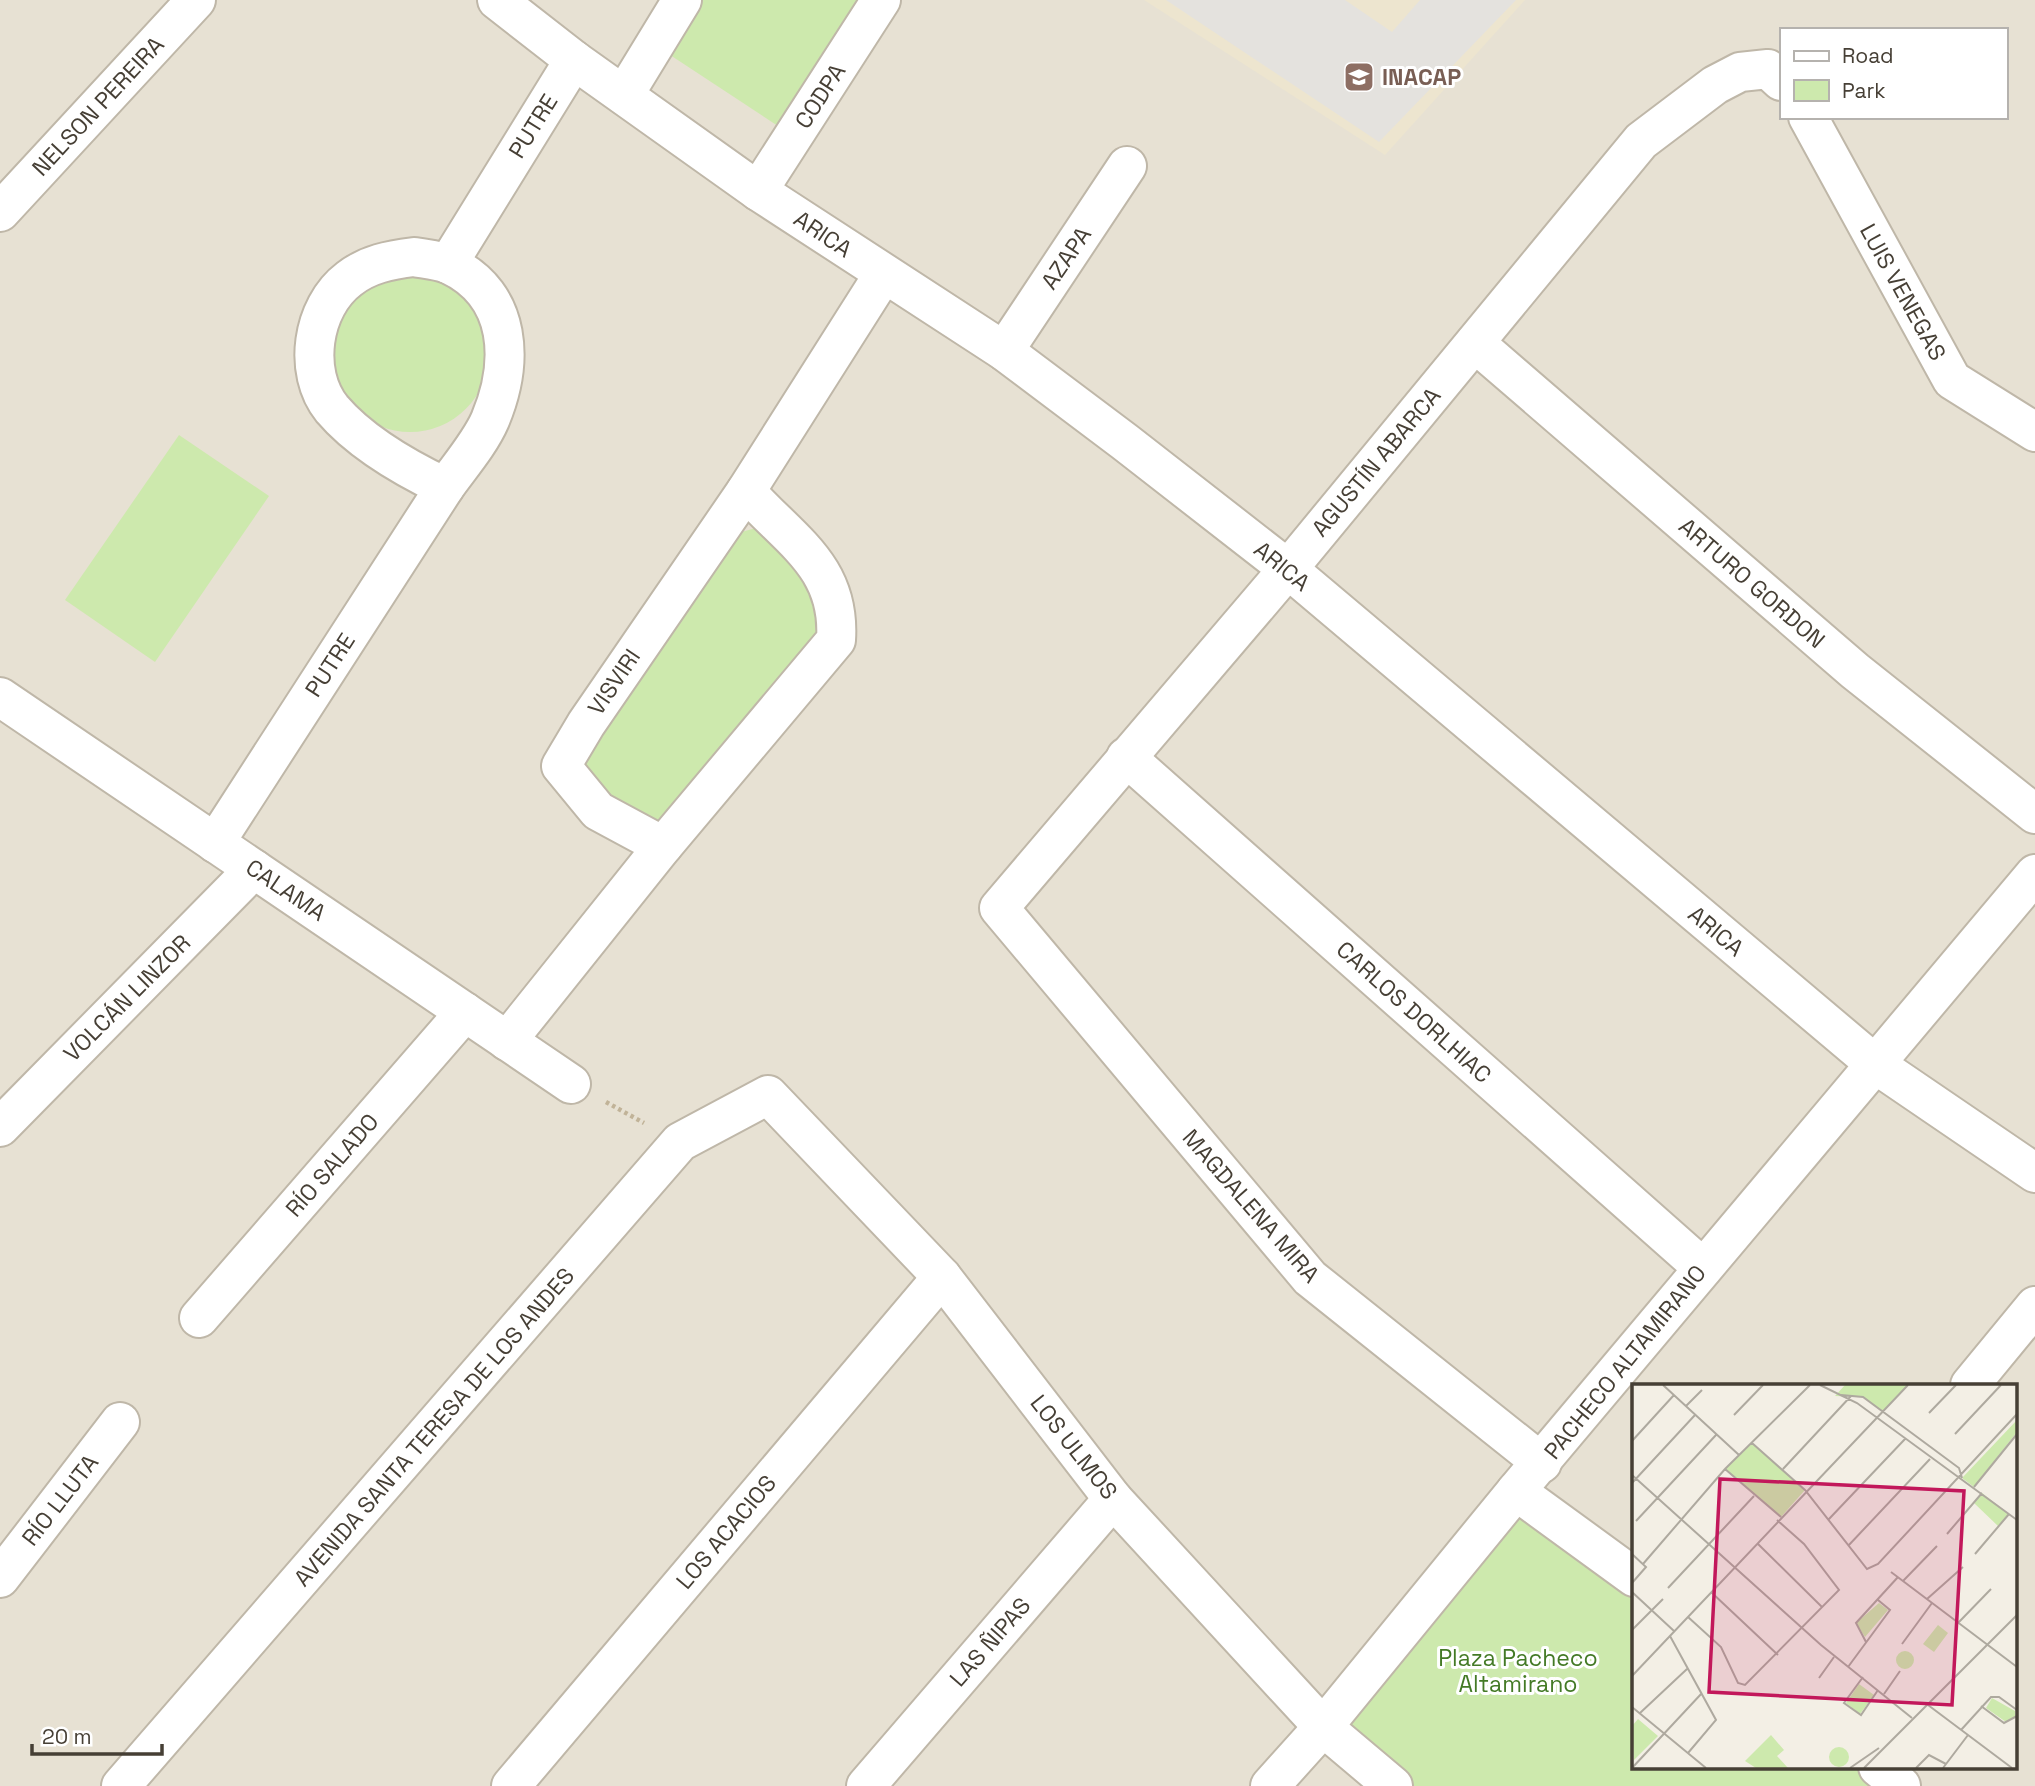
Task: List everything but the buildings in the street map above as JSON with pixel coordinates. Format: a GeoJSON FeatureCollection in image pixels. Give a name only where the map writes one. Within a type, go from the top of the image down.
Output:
{"type":"FeatureCollection","features":[{"type":"Feature","properties":{"kind":"street","name":"NELSON PEREIRA"},"geometry":{"type":"LineString","coordinates":[[0,212],[196,0]]}},
{"type":"Feature","properties":{"kind":"street","name":"ARICA"},"geometry":{"type":"LineString","coordinates":[[497,0],[574,60],[758,191],[883,275],[1004,351],[1287,569],[1875,1064],[2035,1173]]}},
{"type":"Feature","properties":{"kind":"street"},"geometry":{"type":"LineString","coordinates":[[624,95],[682,0]]}},
{"type":"Feature","properties":{"kind":"street","name":"CODPA"},"geometry":{"type":"LineString","coordinates":[[758,191],[881,0]]}},
{"type":"Feature","properties":{"kind":"street","name":"PUTRE"},"geometry":{"type":"LineString","coordinates":[[448,264],[574,60]]}},
{"type":"Feature","properties":{"kind":"street","name":"AGUSTÍN ABARCA"},"geometry":{"type":"LineString","coordinates":[[999,908],[1287,569],[1641,141],[1715,85],[1740,72],[1768,69],[1780,80]]}},
{"type":"Feature","properties":{"kind":"street","name":"LUIS VENEGAS"},"geometry":{"type":"LineString","coordinates":[[1809,119],[1952,380],[2035,432]]}},
{"type":"Feature","properties":{"kind":"street","name":"AZAPA"},"geometry":{"type":"LineString","coordinates":[[1004,351],[1127,166]]}},
{"type":"Feature","properties":{"kind":"street"},"geometry":{"type":"LineString","coordinates":[[414,257],[448,264],[471,278],[489,298],[502,321],[507,348],[504,375],[489,422],[445,487],[404,467],[356,432],[330,407],[316,374],[314,340],[326,306],[348,279],[379,262],[414,257]]}},
{"type":"Feature","properties":{"kind":"street","name":"VISVIRI"},"geometry":{"type":"LineString","coordinates":[[663,846],[598,811],[561,766],[586,723],[746,491],[883,275]]}},
{"type":"Feature","properties":{"kind":"street","name":"ARTURO GORDON"},"geometry":{"type":"LineString","coordinates":[[1475,343],[1854,671],[2035,814]]}},
{"type":"Feature","properties":{"kind":"street","name":"PUTRE"},"geometry":{"type":"LineString","coordinates":[[215,843],[445,487]]}},
{"type":"Feature","properties":{"kind":"street"},"geometry":{"type":"LineString","coordinates":[[508,1041],[663,846],[836,640],[838,614],[828,582],[809,553],[746,491]]}},
{"type":"Feature","properties":{"kind":"street","name":"CALAMA"},"geometry":{"type":"LineString","coordinates":[[0,697],[571,1084]]}},
{"type":"Feature","properties":{"kind":"street","name":"CARLOS DORLHIAC"},"geometry":{"type":"LineString","coordinates":[[1126,757],[1703,1268]]}},
{"type":"Feature","properties":{"kind":"street","name":"VOLCÁN LINZOR"},"geometry":{"type":"LineString","coordinates":[[0,1127],[254,869]]}},
{"type":"Feature","properties":{"kind":"street","name":"PACHECO ALTAMIRANO"},"geometry":{"type":"LineString","coordinates":[[1270,1786],[1323,1727],[1516,1491],[2035,874]]}},
{"type":"Feature","properties":{"kind":"street","name":"MAGDALENA MIRA"},"geometry":{"type":"LineString","coordinates":[[999,908],[1310,1278],[1542,1463]]}},
{"type":"Feature","properties":{"kind":"street","name":"RÍO SALADO"},"geometry":{"type":"LineString","coordinates":[[199,1318],[465,1012]]}},
{"type":"Feature","properties":{"kind":"street","name":"AVENIDA SANTA TERESA DE LOS ANDES"},"geometry":{"type":"LineString","coordinates":[[121,1786],[680,1142],[768,1095]]}},
{"type":"Feature","properties":{"kind":"street","name":"LOS ULMOS"},"geometry":{"type":"LineString","coordinates":[[768,1095],[942,1277],[1113,1499],[1323,1727],[1393,1786]]}},
{"type":"Feature","properties":{"kind":"street","name":"LOS ACACIOS"},"geometry":{"type":"LineString","coordinates":[[511,1786],[942,1277]]}},
{"type":"Feature","properties":{"kind":"street"},"geometry":{"type":"LineString","coordinates":[[1971,1384],[2035,1306]]}},
{"type":"Feature","properties":{"kind":"street","name":"RÍO LLUTA"},"geometry":{"type":"LineString","coordinates":[[0,1578],[120,1422]]}},
{"type":"Feature","properties":{"kind":"street"},"geometry":{"type":"LineString","coordinates":[[1516,1491],[1632,1576]]}},
{"type":"Feature","properties":{"kind":"street","name":"LAS ÑIPAS"},"geometry":{"type":"LineString","coordinates":[[866,1786],[1113,1499]]}},
{"type":"Feature","properties":{"kind":"street"},"geometry":{"type":"LineString","coordinates":[[1879,1768],[1901,1786]]}},
{"type":"Feature","properties":{"kind":"path"},"geometry":{"type":"LineString","coordinates":[[571,1084],[680,1142]]}},
{"type":"Feature","properties":{"kind":"shaded area"},"geometry":{"type":"Polygon","coordinates":[[[0,0],[2035,0],[2035,1786],[0,1786],[0,0]]]}},
{"type":"Feature","properties":{"kind":"shaded area","name":"INACAP"},"geometry":{"type":"Polygon","coordinates":[[[1144,0],[1525,0],[1385,155],[1144,0]]]}},
{"type":"Feature","properties":{"kind":"shaded area","name":"INACAP"},"geometry":{"type":"Polygon","coordinates":[[[1166,0],[1345,0],[1392,32],[1420,0],[1516,0],[1379,142],[1166,0]]]}},
{"type":"Feature","properties":{"kind":"green space"},"geometry":{"type":"Polygon","coordinates":[[[694,0],[870,0],[784,130],[661,49],[694,0]]]}},
{"type":"Feature","properties":{"kind":"green space"},"geometry":{"type":"Polygon","coordinates":[[[410,274],[440,280],[466,297],[483,323],[489,353],[483,383],[466,409],[440,426],[410,432],[380,426],[354,409],[337,383],[331,353],[337,323],[354,297],[380,280],[410,274]]]}},
{"type":"Feature","properties":{"kind":"green space"},"geometry":{"type":"Polygon","coordinates":[[[179,435],[269,496],[155,662],[65,600],[179,435]]]}},
{"type":"Feature","properties":{"kind":"green space"},"geometry":{"type":"Polygon","coordinates":[[[756,528],[796,540],[836,640],[659,822],[598,811],[578,766],[734,534],[756,528]]]}},
{"type":"Feature","properties":{"kind":"green space","name":"Plaza Pacheco Altamirano"},"geometry":{"type":"Polygon","coordinates":[[[1516,1491],[1632,1581],[1632,1768],[1871,1768],[1894,1786],[1397,1786],[1323,1727],[1516,1491]]]}},
{"type":"Feature","properties":{"kind":"place","name":"INACAP"},"geometry":{"type":"Point","coordinates":[1359,77]}}]}
